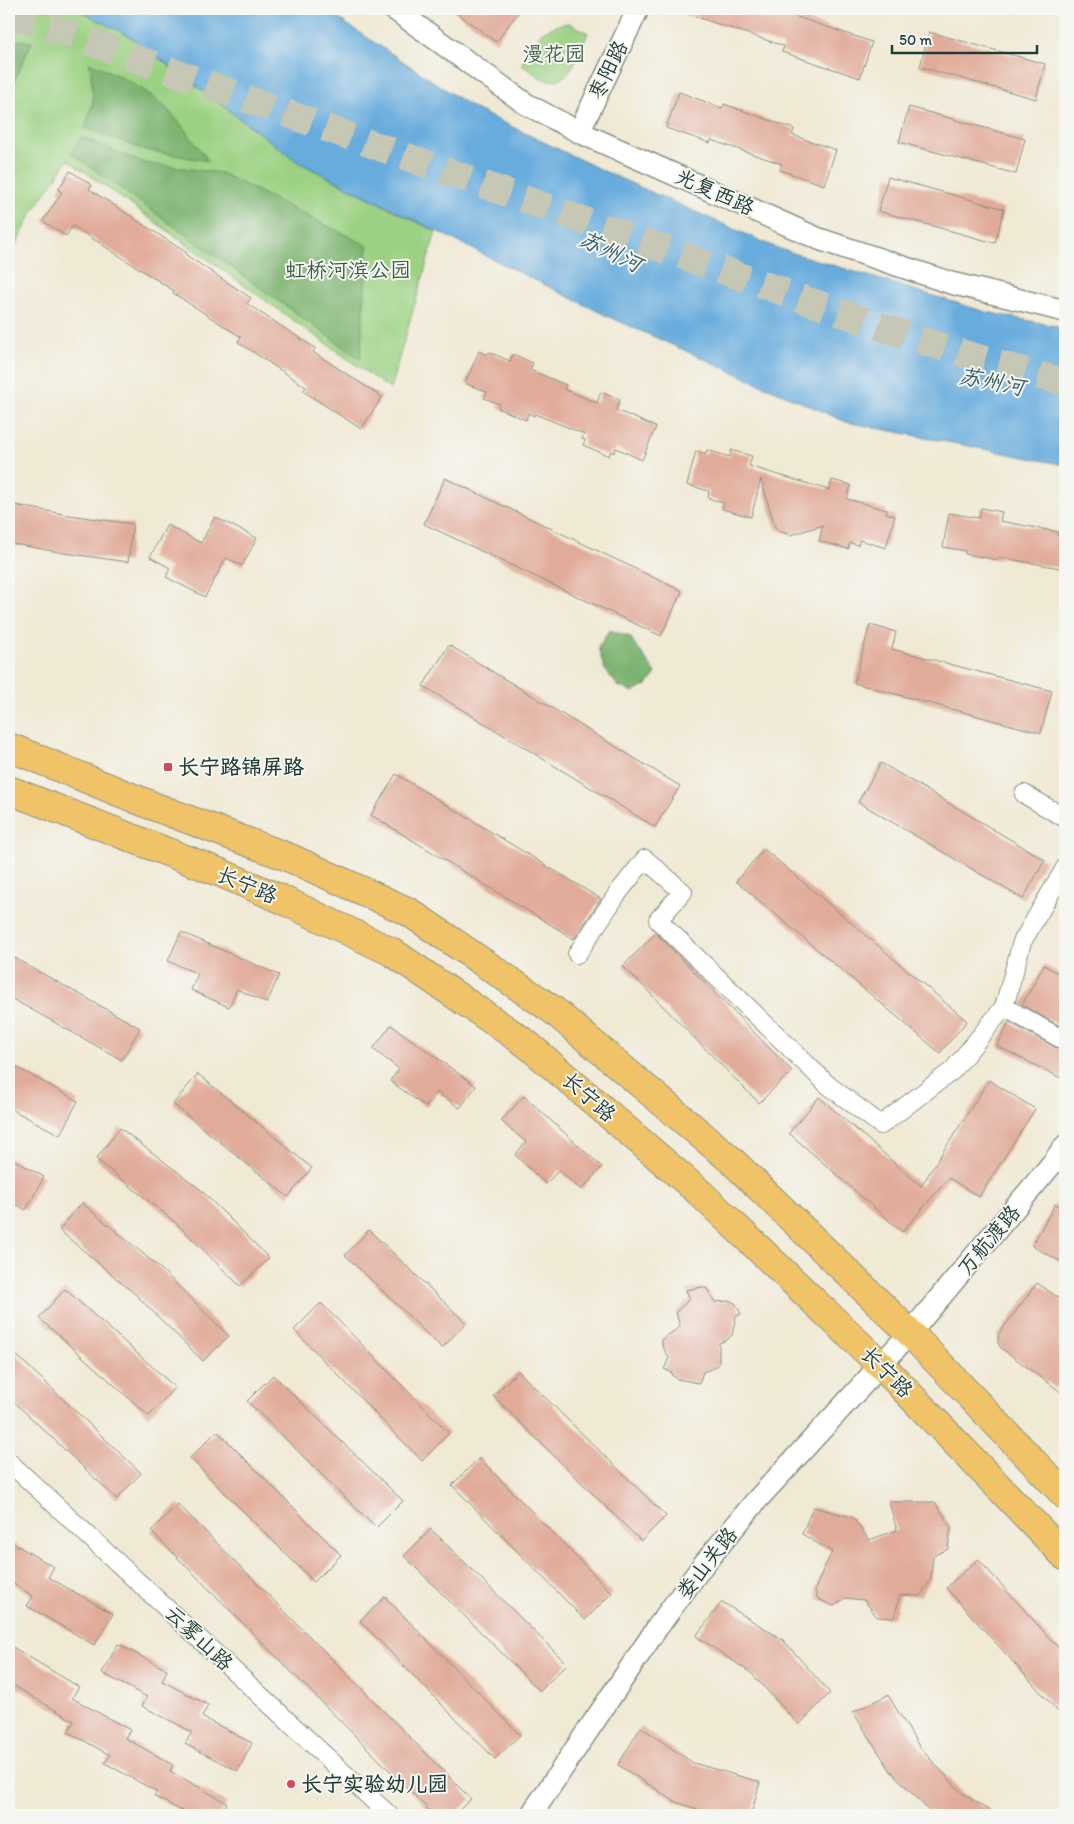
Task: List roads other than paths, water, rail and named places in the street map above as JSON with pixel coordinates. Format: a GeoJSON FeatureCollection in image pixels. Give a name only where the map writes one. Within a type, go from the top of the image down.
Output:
{"type":"FeatureCollection","features":[{"type":"Feature","properties":{"kind":"main road","name":"长宁路"},"geometry":{"type":"LineString","coordinates":[[9,747],[153,806],[290,858],[409,912],[553,1010],[731,1160],[910,1334],[1065,1495]]}},
{"type":"Feature","properties":{"kind":"main road","name":"长宁路"},"geometry":{"type":"LineString","coordinates":[[9,790],[221,873],[281,899],[392,952],[527,1044],[700,1194],[882,1366],[1065,1556]]}},
{"type":"Feature","properties":{"kind":"street","name":"光复西路"},"geometry":{"type":"LineString","coordinates":[[394,9],[526,104],[579,132],[819,239],[951,283],[1065,311]]}},
{"type":"Feature","properties":{"kind":"street","name":"枣阳路"},"geometry":{"type":"LineString","coordinates":[[579,132],[638,9]]}},
{"type":"Feature","properties":{"kind":"street"},"geometry":{"type":"LineString","coordinates":[[1024,794],[1065,818]]}},
{"type":"Feature","properties":{"kind":"street"},"geometry":{"type":"LineString","coordinates":[[577,954],[618,893],[645,859],[683,892],[658,920],[828,1085],[881,1125],[953,1070],[1004,1007],[1022,942],[1065,868]]}},
{"type":"Feature","properties":{"kind":"street"},"geometry":{"type":"LineString","coordinates":[[1004,1007],[1065,1041]]}},
{"type":"Feature","properties":{"kind":"street","name":"万航渡路"},"geometry":{"type":"LineString","coordinates":[[910,1334],[1051,1166],[1065,1146]]}},
{"type":"Feature","properties":{"kind":"street","name":"娄山关路"},"geometry":{"type":"LineString","coordinates":[[531,1815],[703,1565],[763,1494],[910,1334]]}},
{"type":"Feature","properties":{"kind":"street","name":"云雾山路"},"geometry":{"type":"LineString","coordinates":[[9,1462],[389,1815]]}},
{"type":"Feature","properties":{"kind":"water","name":"苏州河"},"geometry":{"type":"Polygon","coordinates":[[[77,9],[324,9],[475,109],[608,173],[777,248],[986,312],[1065,328],[1065,465],[846,422],[607,316],[298,162],[131,37],[77,9]]]}},
{"type":"Feature","properties":{"kind":"tunnel"},"geometry":{"type":"LineString","coordinates":[[9,13],[919,340],[1065,382]]}},
{"type":"Feature","properties":{"kind":"place","name":"长宁路锦屏路"},"geometry":{"type":"Point","coordinates":[168,767]}},
{"type":"Feature","properties":{"kind":"place","name":"长宁实验幼儿园"},"geometry":{"type":"Point","coordinates":[291,1784]}},
{"type":"Feature","properties":{"kind":"park label","name":"漫花园"},"geometry":{"type":"Point","coordinates":[554,54]}},
{"type":"Feature","properties":{"kind":"park label","name":"虹桥河滨公园"},"geometry":{"type":"Point","coordinates":[348,270]}}]}
